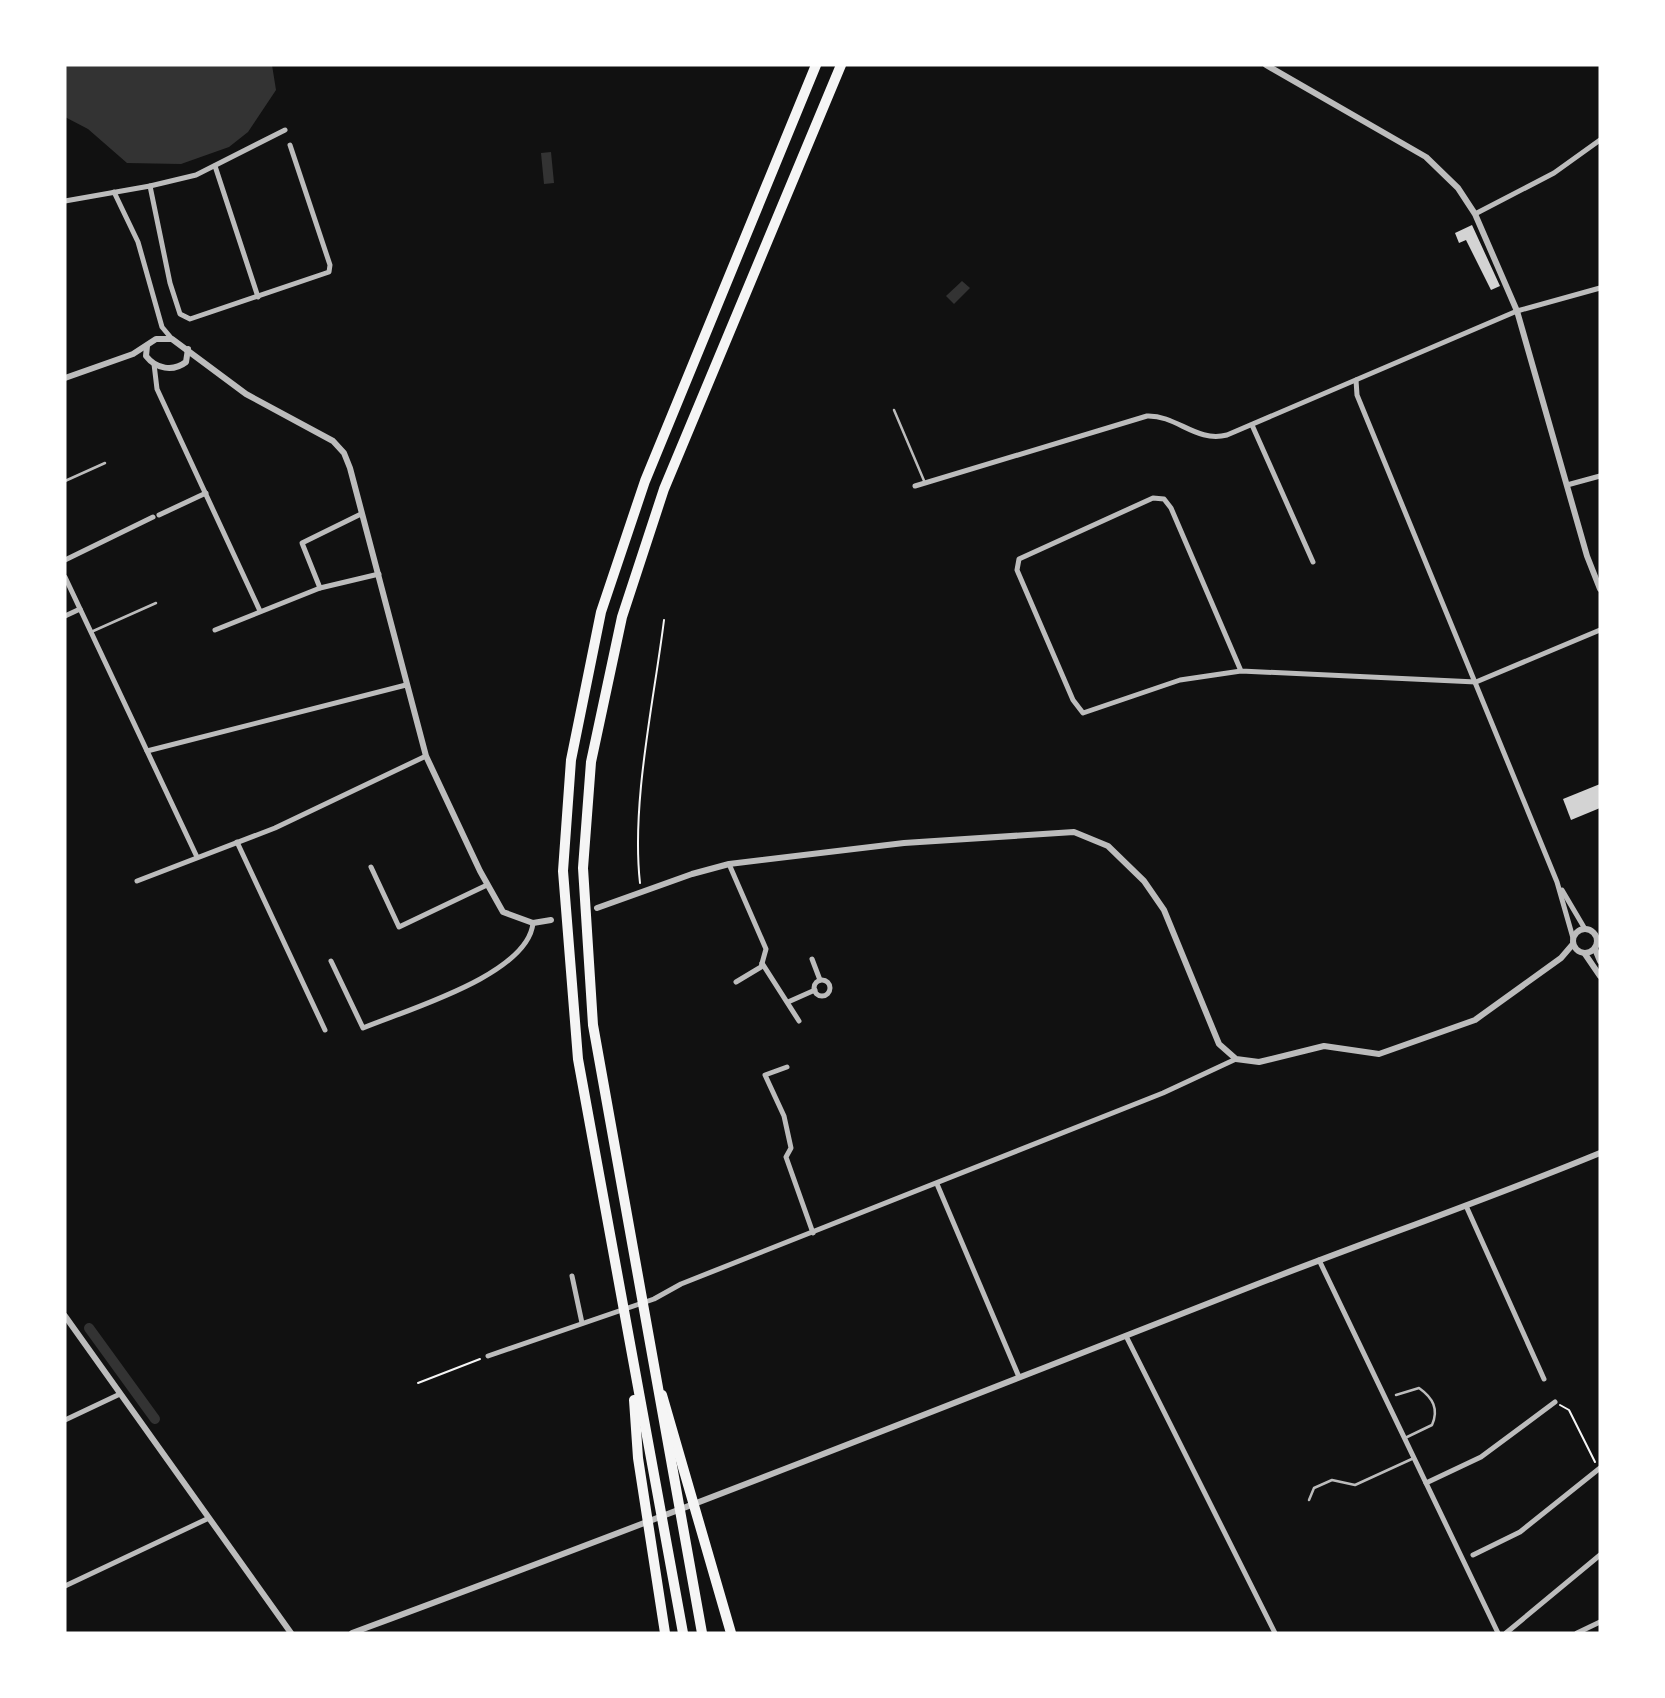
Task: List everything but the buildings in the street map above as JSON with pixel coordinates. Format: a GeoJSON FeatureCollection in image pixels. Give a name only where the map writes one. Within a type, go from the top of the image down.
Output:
{"type":"FeatureCollection","features":[{"type":"Feature","properties":{"kind":"highway"},"geometry":{"type":"LineString","coordinates":[[683,1633],[578,1059],[563,871],[571,760],[601,612],[645,481],[816,65]]}},
{"type":"Feature","properties":{"kind":"highway"},"geometry":{"type":"LineString","coordinates":[[702,1633],[599,1068],[589,984],[583,868],[591,762],[622,617],[664,489],[841,65]]}},
{"type":"Feature","properties":{"kind":"highway"},"geometry":{"type":"LineString","coordinates":[[653,1374],[672,1424],[696,1521],[731,1633]]}},
{"type":"Feature","properties":{"kind":"highway"},"geometry":{"type":"LineString","coordinates":[[635,1378],[635,1433],[665,1633]]}},
{"type":"Feature","properties":{"kind":"highway"},"geometry":{"type":"LineString","coordinates":[[657,1633],[659,1603]]}},
{"type":"Feature","properties":{"kind":"street"},"geometry":{"type":"LineString","coordinates":[[1266,65],[1432,162],[1448,175],[1475,214],[1517,311],[1600,589]]}},
{"type":"Feature","properties":{"kind":"street"},"geometry":{"type":"LineString","coordinates":[[65,201],[187,178],[285,130]]}},
{"type":"Feature","properties":{"kind":"street"},"geometry":{"type":"LineString","coordinates":[[1475,214],[1554,173],[1600,140]]}},
{"type":"Feature","properties":{"kind":"street"},"geometry":{"type":"LineString","coordinates":[[150,186],[170,283],[180,314],[190,319],[329,272],[330,265],[289,145]]}},
{"type":"Feature","properties":{"kind":"street"},"geometry":{"type":"LineString","coordinates":[[215,166],[258,297]]}},
{"type":"Feature","properties":{"kind":"street"},"geometry":{"type":"LineString","coordinates":[[114,192],[138,242],[162,327],[172,339],[246,394],[322,433],[340,446],[350,468],[426,756],[487,885],[503,912],[533,923],[551,920]]}},
{"type":"Feature","properties":{"kind":"street"},"geometry":{"type":"LineString","coordinates":[[915,486],[1147,415],[1167,418],[1208,438],[1227,435],[1517,311],[1600,288]]}},
{"type":"Feature","properties":{"kind":"street"},"geometry":{"type":"LineString","coordinates":[[65,378],[133,355],[156,339],[162,327]]}},
{"type":"Feature","properties":{"kind":"street"},"geometry":{"type":"LineString","coordinates":[[156,339],[172,339]]}},
{"type":"Feature","properties":{"kind":"street"},"geometry":{"type":"LineString","coordinates":[[146,356],[148,344]]}},
{"type":"Feature","properties":{"kind":"street"},"geometry":{"type":"LineString","coordinates":[[186,362],[188,349]]}},
{"type":"Feature","properties":{"kind":"street"},"geometry":{"type":"LineString","coordinates":[[133,355],[146,356],[154,364],[164,368],[177,368],[186,362],[202,363]]}},
{"type":"Feature","properties":{"kind":"street"},"geometry":{"type":"LineString","coordinates":[[154,364],[157,389],[260,611]]}},
{"type":"Feature","properties":{"kind":"street"},"geometry":{"type":"LineString","coordinates":[[156,379],[164,368]]}},
{"type":"Feature","properties":{"kind":"street"},"geometry":{"type":"LineString","coordinates":[[1356,380],[1357,395],[1558,882],[1585,929]]}},
{"type":"Feature","properties":{"kind":"street"},"geometry":{"type":"LineString","coordinates":[[1252,425],[1313,562]]}},
{"type":"Feature","properties":{"kind":"street"},"geometry":{"type":"LineString","coordinates":[[1567,485],[1600,476]]}},
{"type":"Feature","properties":{"kind":"street"},"geometry":{"type":"LineString","coordinates":[[65,560],[206,493]]}},
{"type":"Feature","properties":{"kind":"street"},"geometry":{"type":"LineString","coordinates":[[1241,671],[1171,508],[1164,499],[1153,498],[1019,559],[1017,570],[1076,705],[1083,713],[1180,680],[1241,671],[1476,682],[1600,630]]}},
{"type":"Feature","properties":{"kind":"street"},"geometry":{"type":"LineString","coordinates":[[320,588],[302,543],[362,514]]}},
{"type":"Feature","properties":{"kind":"street"},"geometry":{"type":"LineString","coordinates":[[215,630],[320,588],[379,574]]}},
{"type":"Feature","properties":{"kind":"street"},"geometry":{"type":"LineString","coordinates":[[65,577],[197,857]]}},
{"type":"Feature","properties":{"kind":"street"},"geometry":{"type":"LineString","coordinates":[[65,616],[80,609]]}},
{"type":"Feature","properties":{"kind":"street"},"geometry":{"type":"LineString","coordinates":[[147,751],[406,685]]}},
{"type":"Feature","properties":{"kind":"street"},"geometry":{"type":"LineString","coordinates":[[137,881],[275,828],[426,756]]}},
{"type":"Feature","properties":{"kind":"street"},"geometry":{"type":"LineString","coordinates":[[597,908],[646,893],[692,874],[729,864],[904,843],[1060,831],[1087,835],[1108,846],[1144,881],[1164,910],[1219,1044],[1236,1059]]}},
{"type":"Feature","properties":{"kind":"street"},"geometry":{"type":"LineString","coordinates":[[237,842],[325,1030]]}},
{"type":"Feature","properties":{"kind":"street"},"geometry":{"type":"LineString","coordinates":[[729,864],[766,949],[761,967],[736,982]]}},
{"type":"Feature","properties":{"kind":"street"},"geometry":{"type":"LineString","coordinates":[[371,867],[399,927],[487,885]]}},
{"type":"Feature","properties":{"kind":"street"},"geometry":{"type":"LineString","coordinates":[[1558,882],[1573,941],[1600,976]]}},
{"type":"Feature","properties":{"kind":"street"},"geometry":{"type":"LineString","coordinates":[[331,961],[363,1028],[495,971],[530,937],[533,923]]}},
{"type":"Feature","properties":{"kind":"street"},"geometry":{"type":"LineString","coordinates":[[488,1356],[654,1299],[681,1284],[937,1184],[1014,1149],[1174,1088],[1236,1059],[1259,1062],[1333,1045],[1379,1054],[1472,1022],[1561,958],[1578,931],[1597,931],[1599,940],[1595,949],[1600,961]]}},
{"type":"Feature","properties":{"kind":"street"},"geometry":{"type":"LineString","coordinates":[[1561,958],[1595,949]]}},
{"type":"Feature","properties":{"kind":"street"},"geometry":{"type":"LineString","coordinates":[[812,959],[820,980],[829,984],[829,992],[822,995],[815,990]]}},
{"type":"Feature","properties":{"kind":"street"},"geometry":{"type":"LineString","coordinates":[[762,963],[799,1021]]}},
{"type":"Feature","properties":{"kind":"street"},"geometry":{"type":"LineString","coordinates":[[815,990],[815,984],[820,980]]}},
{"type":"Feature","properties":{"kind":"street"},"geometry":{"type":"LineString","coordinates":[[788,1002],[815,990]]}},
{"type":"Feature","properties":{"kind":"street"},"geometry":{"type":"LineString","coordinates":[[787,1067],[765,1075],[784,1116],[791,1147],[786,1157],[813,1233]]}},
{"type":"Feature","properties":{"kind":"street"},"geometry":{"type":"LineString","coordinates":[[352,1633],[722,1495],[1319,1260],[1467,1208],[1600,1153]]}},
{"type":"Feature","properties":{"kind":"street"},"geometry":{"type":"LineString","coordinates":[[937,1184],[1019,1377]]}},
{"type":"Feature","properties":{"kind":"street"},"geometry":{"type":"LineString","coordinates":[[1467,1208],[1544,1379]]}},
{"type":"Feature","properties":{"kind":"street"},"geometry":{"type":"LineString","coordinates":[[1319,1260],[1498,1633]]}},
{"type":"Feature","properties":{"kind":"street"},"geometry":{"type":"LineString","coordinates":[[572,1276],[582,1323]]}},
{"type":"Feature","properties":{"kind":"street"},"geometry":{"type":"LineString","coordinates":[[65,1316],[291,1633]]}},
{"type":"Feature","properties":{"kind":"street"},"geometry":{"type":"LineString","coordinates":[[1126,1336],[1275,1633]]}},
{"type":"Feature","properties":{"kind":"street"},"geometry":{"type":"LineString","coordinates":[[65,1420],[120,1394]]}},
{"type":"Feature","properties":{"kind":"street"},"geometry":{"type":"LineString","coordinates":[[1426,1483],[1481,1457],[1555,1402]]}},
{"type":"Feature","properties":{"kind":"street"},"geometry":{"type":"LineString","coordinates":[[1473,1555],[1520,1532],[1600,1468]]}},
{"type":"Feature","properties":{"kind":"street"},"geometry":{"type":"LineString","coordinates":[[65,1586],[209,1518]]}},
{"type":"Feature","properties":{"kind":"street"},"geometry":{"type":"LineString","coordinates":[[1506,1633],[1600,1555]]}},
{"type":"Feature","properties":{"kind":"street"},"geometry":{"type":"LineString","coordinates":[[1577,1633],[1600,1622]]}},
{"type":"Feature","properties":{"kind":"lane"},"geometry":{"type":"LineString","coordinates":[[894,411],[925,483]]}},
{"type":"Feature","properties":{"kind":"lane"},"geometry":{"type":"LineString","coordinates":[[65,481],[105,463]]}},
{"type":"Feature","properties":{"kind":"lane"},"geometry":{"type":"LineString","coordinates":[[92,632],[156,603]]}},
{"type":"Feature","properties":{"kind":"lane"},"geometry":{"type":"LineString","coordinates":[[1396,1395],[1419,1388],[1428,1394],[1436,1410],[1432,1425],[1405,1438]]}},
{"type":"Feature","properties":{"kind":"lane"},"geometry":{"type":"LineString","coordinates":[[1309,1500],[1314,1488],[1332,1480],[1355,1485],[1414,1458]]}},
{"type":"Feature","properties":{"kind":"path"},"geometry":{"type":"LineString","coordinates":[[646,893],[639,880],[638,848],[664,620]]}},
{"type":"Feature","properties":{"kind":"path"},"geometry":{"type":"LineString","coordinates":[[418,1383],[488,1356]]}},
{"type":"Feature","properties":{"kind":"path"},"geometry":{"type":"LineString","coordinates":[[1555,1402],[1569,1410],[1600,1468]]}},
{"type":"Feature","properties":{"kind":"shaded area"},"geometry":{"type":"Polygon","coordinates":[[[65,65],[272,65],[276,90],[248,132],[229,147],[181,164],[127,163],[88,129],[65,117],[65,65]]]}},
{"type":"Feature","properties":{"kind":"shaded area"},"geometry":{"type":"Polygon","coordinates":[[[551,152],[554,183],[544,184],[541,153],[551,152]]]}},
{"type":"Feature","properties":{"kind":"shaded area"},"geometry":{"type":"Polygon","coordinates":[[[962,281],[970,288],[954,304],[946,296],[962,281]]]}},
{"type":"Feature","properties":{"kind":"waterway"},"geometry":{"type":"LineString","coordinates":[[89,1328],[155,1419]]}}]}
